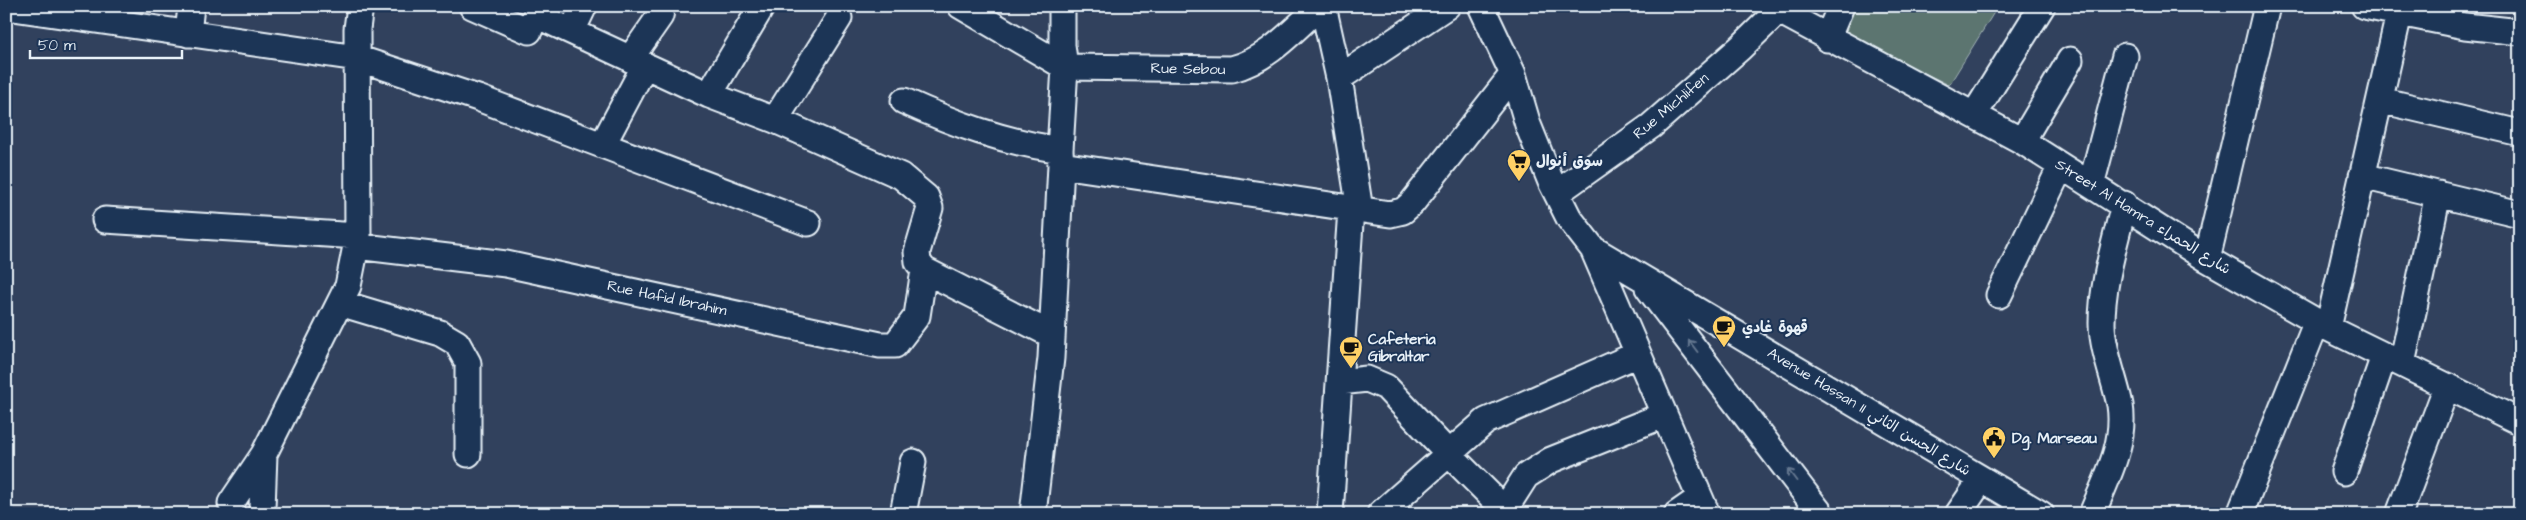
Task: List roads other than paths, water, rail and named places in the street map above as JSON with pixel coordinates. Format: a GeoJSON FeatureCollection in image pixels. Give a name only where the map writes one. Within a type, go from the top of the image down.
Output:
{"type":"FeatureCollection","features":[{"type":"Feature","properties":{"kind":"street"},"geometry":{"type":"LineString","coordinates":[[188,34],[191,6]]}},
{"type":"Feature","properties":{"kind":"street"},"geometry":{"type":"LineString","coordinates":[[227,508],[264,454],[348,286],[357,241],[357,29],[360,6]]}},
{"type":"Feature","properties":{"kind":"street"},"geometry":{"type":"LineString","coordinates":[[472,6],[529,31],[536,15],[709,95],[775,120],[901,176],[926,197],[930,208],[917,252],[918,262],[924,270],[1052,335]]}},
{"type":"Feature","properties":{"kind":"street"},"geometry":{"type":"LineString","coordinates":[[572,31],[584,6]]}},
{"type":"Feature","properties":{"kind":"street"},"geometry":{"type":"LineString","coordinates":[[604,144],[638,62],[660,16],[662,6]]}},
{"type":"Feature","properties":{"kind":"street"},"geometry":{"type":"LineString","coordinates":[[709,95],[762,6]]}},
{"type":"Feature","properties":{"kind":"street"},"geometry":{"type":"LineString","coordinates":[[961,6],[1064,67]]}},
{"type":"Feature","properties":{"kind":"street"},"geometry":{"type":"LineString","coordinates":[[1033,514],[1052,335],[1064,67],[1062,6]]}},
{"type":"Feature","properties":{"kind":"street"},"geometry":{"type":"LineString","coordinates":[[1322,6],[1339,78],[1356,209],[1330,514]]}},
{"type":"Feature","properties":{"kind":"street","name":"Rue Sebou"},"geometry":{"type":"LineString","coordinates":[[1064,67],[1232,69],[1247,66],[1273,49],[1322,6]]}},
{"type":"Feature","properties":{"kind":"street"},"geometry":{"type":"LineString","coordinates":[[1339,78],[1448,6]]}},
{"type":"Feature","properties":{"kind":"street","name":"Avenue Hassan II شارع الحسن الثاني"},"geometry":{"type":"LineString","coordinates":[[1480,6],[1513,74],[1528,125],[1551,182],[1558,192],[1569,218],[1592,249],[2041,514]]}},
{"type":"Feature","properties":{"kind":"street"},"geometry":{"type":"LineString","coordinates":[[1827,39],[1841,6]]}},
{"type":"Feature","properties":{"kind":"street"},"geometry":{"type":"LineString","coordinates":[[1974,115],[2042,6]]}},
{"type":"Feature","properties":{"kind":"street"},"geometry":{"type":"LineString","coordinates":[[2207,259],[2266,6]]}},
{"type":"Feature","properties":{"kind":"street"},"geometry":{"type":"LineString","coordinates":[[2364,6],[2465,26],[2520,32]]}},
{"type":"Feature","properties":{"kind":"street"},"geometry":{"type":"LineString","coordinates":[[10,7],[357,58],[414,76],[604,144],[808,223]]}},
{"type":"Feature","properties":{"kind":"street","name":"Street Al Hamra شارع الحمراء"},"geometry":{"type":"LineString","coordinates":[[1774,9],[1827,39],[2022,141],[2124,204],[2207,259],[2322,324],[2520,422]]}},
{"type":"Feature","properties":{"kind":"street","name":"Rue Michlifen"},"geometry":{"type":"LineString","coordinates":[[1558,192],[1651,126],[1740,48],[1774,9]]}},
{"type":"Feature","properties":{"kind":"street"},"geometry":{"type":"LineString","coordinates":[[2240,514],[2322,324],[2362,176],[2399,14]]}},
{"type":"Feature","properties":{"kind":"street"},"geometry":{"type":"LineString","coordinates":[[775,120],[839,18]]}},
{"type":"Feature","properties":{"kind":"street"},"geometry":{"type":"LineString","coordinates":[[2092,185],[2125,56]]}},
{"type":"Feature","properties":{"kind":"street"},"geometry":{"type":"LineString","coordinates":[[2022,141],[2070,60]]}},
{"type":"Feature","properties":{"kind":"street"},"geometry":{"type":"LineString","coordinates":[[904,101],[955,124],[1060,158],[1390,214],[1403,211],[1412,203],[1513,74]]}},
{"type":"Feature","properties":{"kind":"street"},"geometry":{"type":"LineString","coordinates":[[2380,100],[2520,132]]}},
{"type":"Feature","properties":{"kind":"street"},"geometry":{"type":"LineString","coordinates":[[1999,294],[2061,166]]}},
{"type":"Feature","properties":{"kind":"street"},"geometry":{"type":"LineString","coordinates":[[2362,176],[2520,214]]}},
{"type":"Feature","properties":{"kind":"street"},"geometry":{"type":"LineString","coordinates":[[2344,472],[2393,360],[2438,194]]}},
{"type":"Feature","properties":{"kind":"street"},"geometry":{"type":"LineString","coordinates":[[2092,514],[2119,447],[2122,431],[2120,406],[2102,327],[2103,292],[2124,204]]}},
{"type":"Feature","properties":{"kind":"street"},"geometry":{"type":"LineString","coordinates":[[105,220],[357,241]]}},
{"type":"Feature","properties":{"kind":"street","name":"Rue Hafid Ibrahim"},"geometry":{"type":"LineString","coordinates":[[357,241],[506,264],[880,345],[895,345],[917,316],[924,270]]}},
{"type":"Feature","properties":{"kind":"street"},"geometry":{"type":"LineString","coordinates":[[1592,249],[1703,506],[1677,514]]}},
{"type":"Feature","properties":{"kind":"street"},"geometry":{"type":"LineString","coordinates":[[1640,277],[1821,514]]}},
{"type":"Feature","properties":{"kind":"street"},"geometry":{"type":"LineString","coordinates":[[340,303],[440,332],[457,342],[468,363],[468,454]]}},
{"type":"Feature","properties":{"kind":"street"},"geometry":{"type":"LineString","coordinates":[[1380,514],[1450,455],[1486,421],[1638,354]]}},
{"type":"Feature","properties":{"kind":"street"},"geometry":{"type":"LineString","coordinates":[[1340,382],[1367,379],[1386,387],[1507,512],[1526,476],[1551,460],[1664,415]]}},
{"type":"Feature","properties":{"kind":"street"},"geometry":{"type":"LineString","coordinates":[[2399,514],[2447,386]]}},
{"type":"Feature","properties":{"kind":"street"},"geometry":{"type":"LineString","coordinates":[[263,512],[264,454]]}},
{"type":"Feature","properties":{"kind":"street"},"geometry":{"type":"LineString","coordinates":[[903,514],[913,462]]}},
{"type":"Feature","properties":{"kind":"street"},"geometry":{"type":"LineString","coordinates":[[1958,514],[1982,479]]}},
{"type":"Feature","properties":{"kind":"street"},"geometry":{"type":"LineString","coordinates":[[227,508],[242,500],[253,502],[263,512]]}},
{"type":"Feature","properties":{"kind":"place","name":"سوق أنوال"},"geometry":{"type":"Point","coordinates":[1519,182]}},
{"type":"Feature","properties":{"kind":"place","name":"قهوة غادي"},"geometry":{"type":"Point","coordinates":[1724,348]}},
{"type":"Feature","properties":{"kind":"place","name":"Cafeteria Gibraltar"},"geometry":{"type":"Point","coordinates":[1351,369]}},
{"type":"Feature","properties":{"kind":"place","name":"Dg. Marseau"},"geometry":{"type":"Point","coordinates":[1994,459]}}]}
